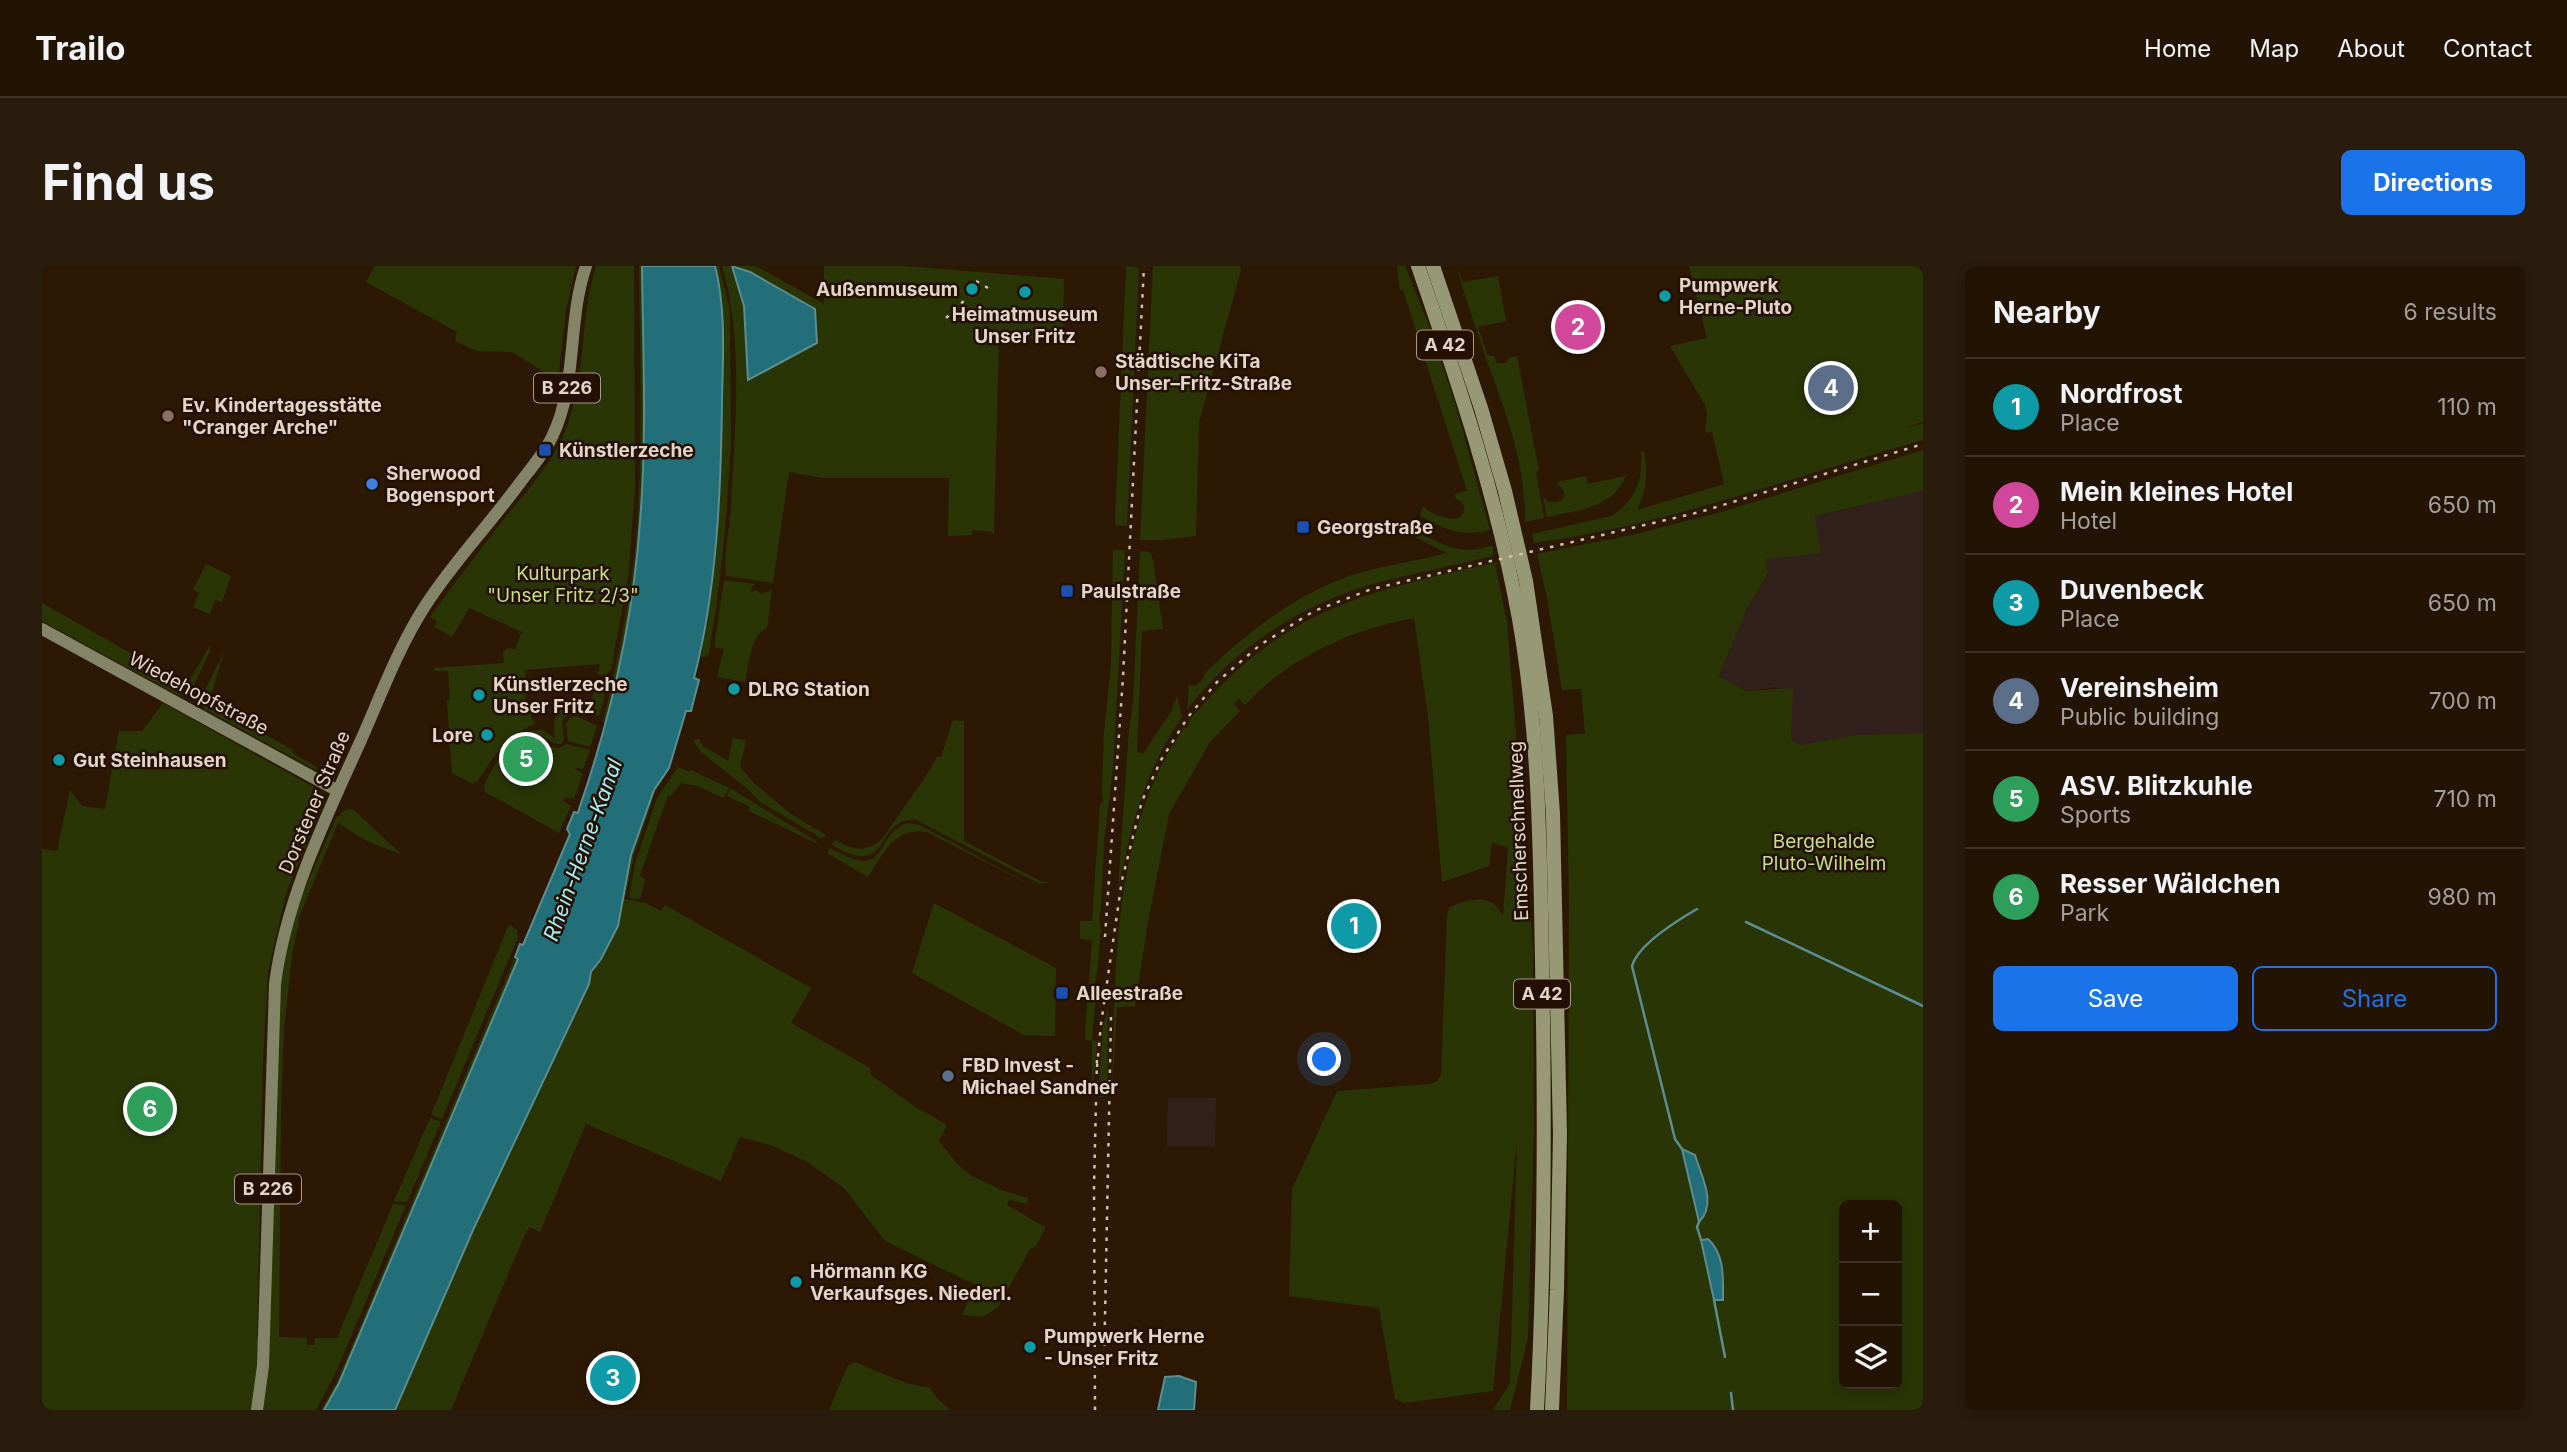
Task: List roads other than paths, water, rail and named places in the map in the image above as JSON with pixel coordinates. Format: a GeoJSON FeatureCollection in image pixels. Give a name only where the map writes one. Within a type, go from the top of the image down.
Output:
{"type":"FeatureCollection","features":[{"type":"Feature","properties":{"kind":"highway","name":"Emscherschnellweg"},"geometry":{"type":"LineString","coordinates":[[1418,266],[1466,407],[1499,523],[1519,622],[1532,716],[1539,813],[1545,1132],[1544,1289],[1537,1410]]}},
{"type":"Feature","properties":{"kind":"highway","name":"Emscherschnellweg"},"geometry":{"type":"LineString","coordinates":[[1433,266],[1481,408],[1505,491],[1527,581],[1546,716],[1553,814],[1560,1133],[1552,1410]]}},
{"type":"Feature","properties":{"kind":"main road","name":"Dorstener Straße"},"geometry":{"type":"LineString","coordinates":[[257,1410],[263,1366],[276,976],[285,930],[295,898],[338,792],[397,657],[424,607],[505,504],[552,437],[565,401],[578,302],[586,266]]}},
{"type":"Feature","properties":{"kind":"main road","name":"Wiedehopfstraße"},"geometry":{"type":"LineString","coordinates":[[42,629],[338,792]]}},
{"type":"Feature","properties":{"kind":"water","name":"Rhein-Herne-Kanal"},"geometry":{"type":"Polygon","coordinates":[[[642,266],[715,266],[721,298],[723,366],[716,540],[708,610],[694,678],[699,680],[691,711],[686,711],[669,768],[654,790],[631,855],[618,926],[591,972],[589,984],[473,1230],[395,1410],[324,1410],[339,1383],[518,959],[515,957],[520,944],[523,945],[570,834],[567,829],[574,812],[578,813],[611,704],[632,595],[640,522],[644,426],[642,266]]]}},
{"type":"Feature","properties":{"kind":"water"},"geometry":{"type":"Polygon","coordinates":[[[732,266],[750,272],[815,309],[817,343],[748,380],[744,306],[732,266]]]}},
{"type":"Feature","properties":{"kind":"water"},"geometry":{"type":"Polygon","coordinates":[[[1682,1149],[1695,1155],[1706,1190],[1707,1207],[1699,1222],[1682,1149]]]}},
{"type":"Feature","properties":{"kind":"water"},"geometry":{"type":"Polygon","coordinates":[[[1708,1239],[1720,1259],[1723,1300],[1714,1300],[1701,1240],[1708,1239]]]}},
{"type":"Feature","properties":{"kind":"water"},"geometry":{"type":"Polygon","coordinates":[[[1179,1376],[1196,1382],[1194,1410],[1158,1410],[1165,1377],[1179,1376]]]}},
{"type":"Feature","properties":{"kind":"waterway"},"geometry":{"type":"LineString","coordinates":[[1682,1149],[1675,1139],[1632,966],[1650,942],[1697,909]]}},
{"type":"Feature","properties":{"kind":"waterway"},"geometry":{"type":"LineString","coordinates":[[1746,922],[1923,1006]]}},
{"type":"Feature","properties":{"kind":"waterway"},"geometry":{"type":"LineString","coordinates":[[1699,1222],[1697,1227],[1701,1240]]}},
{"type":"Feature","properties":{"kind":"waterway"},"geometry":{"type":"LineString","coordinates":[[1714,1300],[1725,1357]]}},
{"type":"Feature","properties":{"kind":"waterway"},"geometry":{"type":"LineString","coordinates":[[1731,1393],[1733,1410]]}},
{"type":"Feature","properties":{"kind":"railway"},"geometry":{"type":"LineString","coordinates":[[1105,937],[1123,677],[1144,266]]}},
{"type":"Feature","properties":{"kind":"railway"},"geometry":{"type":"LineString","coordinates":[[976,281],[988,288]]}},
{"type":"Feature","properties":{"kind":"railway"},"geometry":{"type":"LineString","coordinates":[[946,318],[970,295]]}},
{"type":"Feature","properties":{"kind":"railway"},"geometry":{"type":"LineString","coordinates":[[1097,1067],[1122,880],[1142,801],[1161,760],[1188,717],[1217,682],[1260,645],[1314,611],[1372,589],[1700,512],[1923,444]]}},
{"type":"Feature","properties":{"kind":"railway"},"geometry":{"type":"LineString","coordinates":[[1104,1367],[1111,1017]]}},
{"type":"Feature","properties":{"kind":"railway"},"geometry":{"type":"LineString","coordinates":[[1095,1410],[1094,1187],[1097,1059]]}},
{"type":"Feature","properties":{"kind":"place","name":"Außenmuseum"},"geometry":{"type":"Point","coordinates":[972,289]}},
{"type":"Feature","properties":{"kind":"place","name":"Heimatmuseum Unser Fritz"},"geometry":{"type":"Point","coordinates":[1025,292]}},
{"type":"Feature","properties":{"kind":"place","name":"Pumpwerk Herne-Pluto"},"geometry":{"type":"Point","coordinates":[1665,296]}},
{"type":"Feature","properties":{"kind":"place","name":"Mein kleines Hotel"},"geometry":{"type":"Point","coordinates":[1578,327]}},
{"type":"Feature","properties":{"kind":"place","name":"Städtische KiTa Unser–Fritz-Straße"},"geometry":{"type":"Point","coordinates":[1101,372]}},
{"type":"Feature","properties":{"kind":"place","name":"Vereinsheim"},"geometry":{"type":"Point","coordinates":[1831,388]}},
{"type":"Feature","properties":{"kind":"place","name":"Ev. Kindertagesstätte \"Cranger Arche\""},"geometry":{"type":"Point","coordinates":[168,416]}},
{"type":"Feature","properties":{"kind":"place","name":"Künstlerzeche"},"geometry":{"type":"Point","coordinates":[545,450]}},
{"type":"Feature","properties":{"kind":"place","name":"Sherwood Bogensport"},"geometry":{"type":"Point","coordinates":[372,484]}},
{"type":"Feature","properties":{"kind":"place","name":"Georgstraße"},"geometry":{"type":"Point","coordinates":[1303,527]}},
{"type":"Feature","properties":{"kind":"place","name":"Paulstraße"},"geometry":{"type":"Point","coordinates":[1067,591]}},
{"type":"Feature","properties":{"kind":"place","name":"DLRG Station"},"geometry":{"type":"Point","coordinates":[734,689]}},
{"type":"Feature","properties":{"kind":"place","name":"Künstlerzeche Unser Fritz"},"geometry":{"type":"Point","coordinates":[479,695]}},
{"type":"Feature","properties":{"kind":"place","name":"Lore"},"geometry":{"type":"Point","coordinates":[487,735]}},
{"type":"Feature","properties":{"kind":"place","name":"ASV. Blitzkuhle"},"geometry":{"type":"Point","coordinates":[526,759]}},
{"type":"Feature","properties":{"kind":"place","name":"Gut Steinhausen"},"geometry":{"type":"Point","coordinates":[59,760]}},
{"type":"Feature","properties":{"kind":"place","name":"Nordfrost"},"geometry":{"type":"Point","coordinates":[1354,926]}},
{"type":"Feature","properties":{"kind":"place","name":"Alleestraße"},"geometry":{"type":"Point","coordinates":[1062,993]}},
{"type":"Feature","properties":{"kind":"place","name":"FBD Invest - Michael Sandner"},"geometry":{"type":"Point","coordinates":[948,1076]}},
{"type":"Feature","properties":{"kind":"place","name":"Resser Wäldchen"},"geometry":{"type":"Point","coordinates":[150,1109]}},
{"type":"Feature","properties":{"kind":"place","name":"Hörmann KG Verkaufsges. Niederl."},"geometry":{"type":"Point","coordinates":[796,1282]}},
{"type":"Feature","properties":{"kind":"place","name":"Pumpwerk Herne - Unser Fritz"},"geometry":{"type":"Point","coordinates":[1030,1347]}},
{"type":"Feature","properties":{"kind":"place","name":"Duvenbeck"},"geometry":{"type":"Point","coordinates":[613,1378]}},
{"type":"Feature","properties":{"kind":"park label","name":"Kulturpark \"Unser Fritz 2/3\""},"geometry":{"type":"Point","coordinates":[563,584]}},
{"type":"Feature","properties":{"kind":"park label","name":"Bergehalde Pluto-Wilhelm"},"geometry":{"type":"Point","coordinates":[1824,852]}}]}
